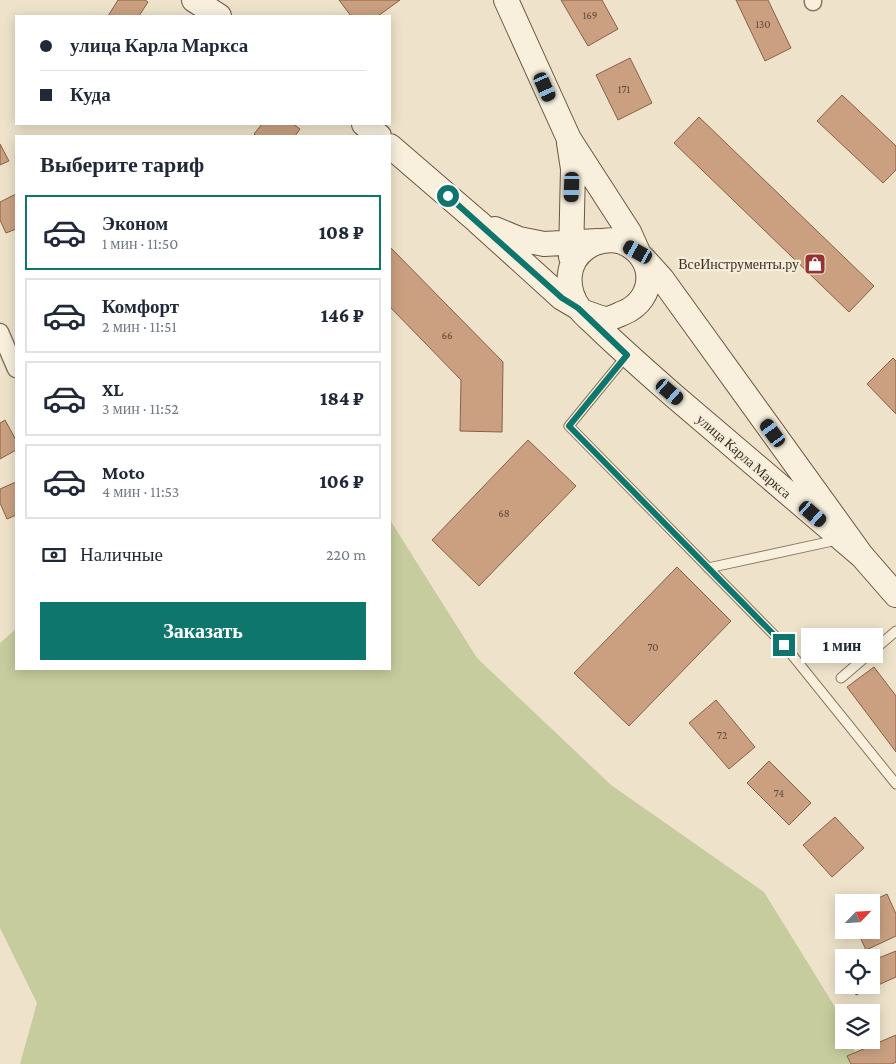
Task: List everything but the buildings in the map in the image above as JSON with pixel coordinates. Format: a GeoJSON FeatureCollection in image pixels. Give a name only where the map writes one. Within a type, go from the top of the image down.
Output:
{"type":"FeatureCollection","features":[{"type":"Feature","properties":{"kind":"main road"},"geometry":{"type":"LineString","coordinates":[[194,0],[217,15]]}},
{"type":"Feature","properties":{"kind":"main road"},"geometry":{"type":"LineString","coordinates":[[506,0],[569,139],[629,232],[641,255],[648,275],[648,289],[642,301],[633,309],[605,318],[581,310],[572,292],[568,278],[571,254],[573,169],[569,139]]}},
{"type":"Feature","properties":{"kind":"main road"},"geometry":{"type":"LineString","coordinates":[[365,125],[378,135]]}},
{"type":"Feature","properties":{"kind":"main road","name":"улица Карла Маркса"},"geometry":{"type":"LineString","coordinates":[[391,147],[562,298],[581,310],[627,355],[862,556]]}},
{"type":"Feature","properties":{"kind":"main road","name":"улица Карла Маркса"},"geometry":{"type":"LineString","coordinates":[[477,221],[519,239],[544,244],[571,254]]}},
{"type":"Feature","properties":{"kind":"main road"},"geometry":{"type":"LineString","coordinates":[[571,254],[578,254],[589,246],[603,241],[621,242],[641,255],[662,279],[862,556],[896,595]]}},
{"type":"Feature","properties":{"kind":"street"},"geometry":{"type":"LineString","coordinates":[[0,332],[15,367]]}},
{"type":"Feature","properties":{"kind":"lane"},"geometry":{"type":"LineString","coordinates":[[627,355],[569,426],[784,645],[896,784]]}},
{"type":"Feature","properties":{"kind":"lane"},"geometry":{"type":"LineString","coordinates":[[708,568],[842,539]]}},
{"type":"Feature","properties":{"kind":"lane"},"geometry":{"type":"LineString","coordinates":[[841,678],[896,631]]}},
{"type":"Feature","properties":{"kind":"green space"},"geometry":{"type":"Polygon","coordinates":[[[391,522],[477,658],[611,785],[764,892],[835,1007],[835,1049],[854,1049],[860,1064],[20,1064],[37,1003],[0,928],[0,643],[15,630],[15,670],[391,670],[391,522]]]}},
{"type":"Feature","properties":{"kind":"place","name":"ВсеИнструменты.ру"},"geometry":{"type":"Point","coordinates":[815,264]}},
{"type":"Feature","properties":{"kind":"route"},"geometry":{"type":"LineString","coordinates":[[448,196],[562,298],[578,308],[627,355],[569,426],[784,645]]}}]}
